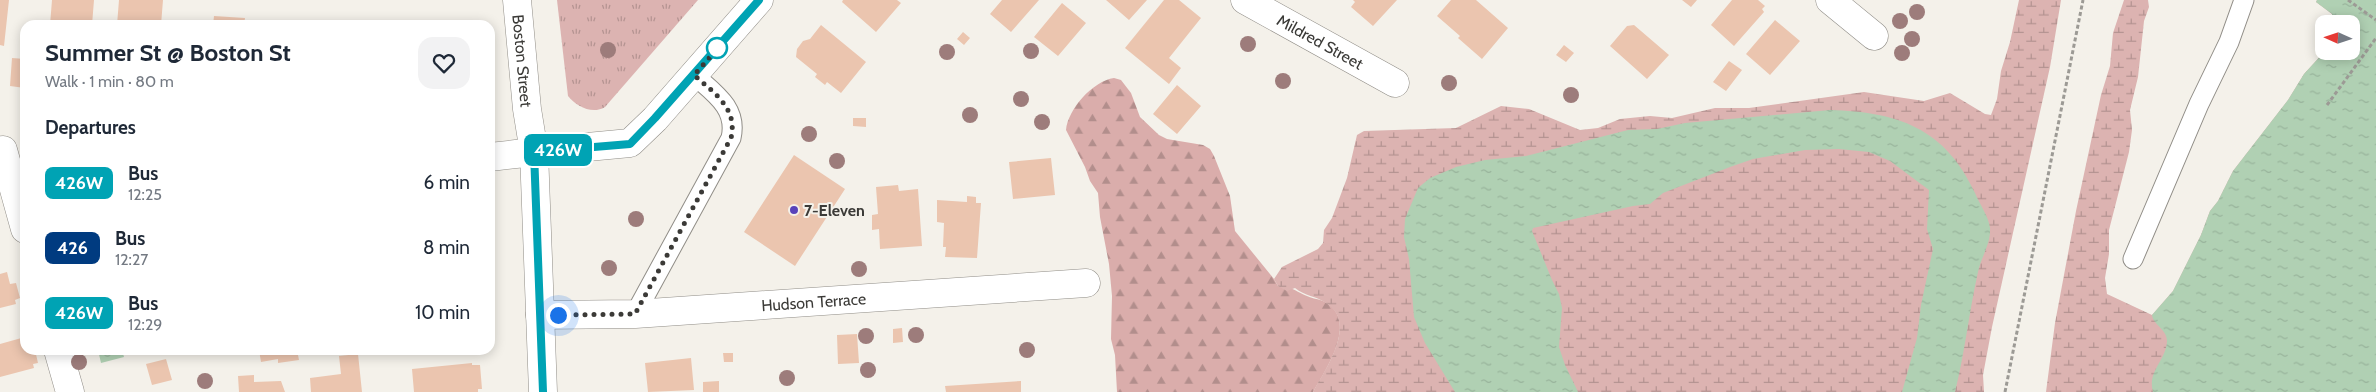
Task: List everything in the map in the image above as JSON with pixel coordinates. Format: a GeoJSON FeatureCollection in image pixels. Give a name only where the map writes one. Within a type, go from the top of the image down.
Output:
{"type":"FeatureCollection","features":[{"type":"Feature","properties":{"kind":"street","name":"Boston Street"},"geometry":{"type":"LineString","coordinates":[[517,0],[527,109],[534,152],[543,392]]}},
{"type":"Feature","properties":{"kind":"street"},"geometry":{"type":"LineString","coordinates":[[495,156],[630,144],[694,75],[759,0]]}},
{"type":"Feature","properties":{"kind":"street","name":"Mildred Street"},"geometry":{"type":"LineString","coordinates":[[1246,0],[1394,83]]}},
{"type":"Feature","properties":{"kind":"street"},"geometry":{"type":"LineString","coordinates":[[1830,0],[1874,36]]}},
{"type":"Feature","properties":{"kind":"street"},"geometry":{"type":"LineString","coordinates":[[3,150],[20,211]]}},
{"type":"Feature","properties":{"kind":"street","name":"Hudson Terrace"},"geometry":{"type":"LineString","coordinates":[[540,315],[635,314],[1086,283]]}},
{"type":"Feature","properties":{"kind":"street"},"geometry":{"type":"LineString","coordinates":[[59,355],[70,392]]}},
{"type":"Feature","properties":{"kind":"lane"},"geometry":{"type":"LineString","coordinates":[[2134,259],[2199,104],[2229,42],[2244,0]]}},
{"type":"Feature","properties":{"kind":"lane"},"geometry":{"type":"LineString","coordinates":[[635,314],[731,138],[732,120],[728,109],[694,75]]}},
{"type":"Feature","properties":{"kind":"path"},"geometry":{"type":"LineString","coordinates":[[2005,392],[2083,0]]}},
{"type":"Feature","properties":{"kind":"path"},"geometry":{"type":"LineString","coordinates":[[2348,0],[2376,20]]}},
{"type":"Feature","properties":{"kind":"path"},"geometry":{"type":"LineString","coordinates":[[2327,105],[2376,38]]}},
{"type":"Feature","properties":{"kind":"green space"},"geometry":{"type":"Polygon","coordinates":[[[557,0],[698,0],[605,107],[590,110],[575,103],[568,96],[557,0]]]}},
{"type":"Feature","properties":{"kind":"green space"},"geometry":{"type":"Polygon","coordinates":[[[2019,0],[2061,0],[2050,67],[1992,327],[1983,375],[1984,392],[1313,392],[1336,346],[1339,322],[1335,312],[1326,303],[1295,288],[1287,291],[1278,286],[1274,279],[1282,267],[1318,249],[1323,243],[1324,230],[1332,218],[1347,178],[1357,135],[1364,131],[1456,128],[1501,106],[1529,109],[1580,130],[1598,128],[1620,119],[1650,116],[1672,118],[1715,108],[1749,108],[1864,92],[1924,101],[1950,93],[1985,114],[1991,115],[1997,99],[2001,71],[2010,42],[2019,0]]]}},
{"type":"Feature","properties":{"kind":"green space"},"geometry":{"type":"Polygon","coordinates":[[[2124,0],[2148,0],[2149,7],[2144,21],[2138,77],[2130,110],[2132,130],[2129,152],[2109,230],[2109,254],[2105,278],[2107,294],[2152,315],[2173,291],[2201,235],[2210,211],[2218,201],[2233,171],[2288,100],[2304,74],[2317,60],[2360,60],[2360,15],[2332,15],[2316,2],[2317,0],[2376,0],[2376,392],[2046,392],[2055,323],[2076,211],[2101,95],[2110,66],[2113,33],[2124,0]]]}},
{"type":"Feature","properties":{"kind":"green space"},"geometry":{"type":"Polygon","coordinates":[[[1114,78],[1121,80],[1131,93],[1140,117],[1159,135],[1167,139],[1203,145],[1210,149],[1230,196],[1235,231],[1278,286],[1291,288],[1309,297],[1323,301],[1335,310],[1339,321],[1340,333],[1337,346],[1313,392],[1117,392],[1115,355],[1111,339],[1112,296],[1109,264],[1100,217],[1098,193],[1090,181],[1066,130],[1071,113],[1083,97],[1098,84],[1114,78]]]}},
{"type":"Feature","properties":{"kind":"water"},"geometry":{"type":"Polygon","coordinates":[[[2317,0],[2376,0],[2376,392],[2153,392],[2153,378],[2164,354],[2167,341],[2165,333],[2155,322],[2152,315],[2173,291],[2201,235],[2210,211],[2218,201],[2233,171],[2288,100],[2304,74],[2317,60],[2360,60],[2360,15],[2332,15],[2316,2],[2317,0]]]}},
{"type":"Feature","properties":{"kind":"water"},"geometry":{"type":"Polygon","coordinates":[[[1830,110],[1855,111],[1898,120],[1917,128],[1934,139],[1949,153],[1963,171],[1986,215],[1990,228],[1989,240],[1979,266],[1955,392],[1902,392],[1917,338],[1921,305],[1933,249],[1927,229],[1929,190],[1890,161],[1869,152],[1839,149],[1805,150],[1753,159],[1663,193],[1650,204],[1533,228],[1532,231],[1559,294],[1562,308],[1559,347],[1578,392],[1455,392],[1425,343],[1414,317],[1409,259],[1404,237],[1405,219],[1418,188],[1430,178],[1456,167],[1485,160],[1526,156],[1628,130],[1657,129],[1685,123],[1830,110]]]}},
{"type":"Feature","properties":{"kind":"water"},"geometry":{"type":"Polygon","coordinates":[[[99,355],[123,355],[124,357],[101,363],[99,355]]]}},
{"type":"Feature","properties":{"kind":"building"},"geometry":{"type":"Polygon","coordinates":[[[0,0],[9,0],[4,46],[0,45],[0,0]]]}},
{"type":"Feature","properties":{"kind":"building"},"geometry":{"type":"Polygon","coordinates":[[[52,0],[94,0],[92,20],[50,20],[52,0]]]}},
{"type":"Feature","properties":{"kind":"building"},"geometry":{"type":"Polygon","coordinates":[[[119,0],[163,0],[161,20],[117,20],[119,0]]]}},
{"type":"Feature","properties":{"kind":"building"},"geometry":{"type":"Polygon","coordinates":[[[843,0],[897,0],[901,3],[876,32],[842,2],[843,0]]]}},
{"type":"Feature","properties":{"kind":"building"},"geometry":{"type":"Polygon","coordinates":[[[1002,0],[1039,0],[1011,32],[990,14],[1002,0]]]}},
{"type":"Feature","properties":{"kind":"building"},"geometry":{"type":"Polygon","coordinates":[[[1106,0],[1147,0],[1129,20],[1106,0]]]}},
{"type":"Feature","properties":{"kind":"building"},"geometry":{"type":"Polygon","coordinates":[[[1164,0],[1179,0],[1201,18],[1169,58],[1181,68],[1169,84],[1125,48],[1164,0]]]}},
{"type":"Feature","properties":{"kind":"building"},"geometry":{"type":"Polygon","coordinates":[[[1353,0],[1397,0],[1373,26],[1351,7],[1355,2],[1353,0]]]}},
{"type":"Feature","properties":{"kind":"building"},"geometry":{"type":"Polygon","coordinates":[[[1451,0],[1476,0],[1508,28],[1482,59],[1437,16],[1451,0]]]}},
{"type":"Feature","properties":{"kind":"building"},"geometry":{"type":"Polygon","coordinates":[[[1682,0],[1697,0],[1691,7],[1682,0]]]}},
{"type":"Feature","properties":{"kind":"building"},"geometry":{"type":"Polygon","coordinates":[[[1732,0],[1758,0],[1765,6],[1762,9],[1764,12],[1734,46],[1711,25],[1732,0]]]}},
{"type":"Feature","properties":{"kind":"building"},"geometry":{"type":"Polygon","coordinates":[[[1062,3],[1086,23],[1058,56],[1034,37],[1062,3]]]}},
{"type":"Feature","properties":{"kind":"building"},"geometry":{"type":"Polygon","coordinates":[[[214,16],[245,18],[245,20],[214,20],[214,16]]]}},
{"type":"Feature","properties":{"kind":"building"},"geometry":{"type":"Polygon","coordinates":[[[1775,20],[1800,41],[1770,75],[1746,54],[1775,20]]]}},
{"type":"Feature","properties":{"kind":"building"},"geometry":{"type":"Polygon","coordinates":[[[821,25],[866,62],[841,93],[827,82],[825,85],[815,77],[817,74],[796,57],[797,49],[803,41],[810,39],[821,25]]]}},
{"type":"Feature","properties":{"kind":"building"},"geometry":{"type":"Polygon","coordinates":[[[1634,25],[1669,55],[1647,79],[1610,46],[1627,26],[1634,25]]]}},
{"type":"Feature","properties":{"kind":"building"},"geometry":{"type":"Polygon","coordinates":[[[963,32],[970,38],[964,45],[957,39],[963,32]]]}},
{"type":"Feature","properties":{"kind":"building"},"geometry":{"type":"Polygon","coordinates":[[[1564,45],[1574,53],[1566,62],[1556,55],[1564,45]]]}},
{"type":"Feature","properties":{"kind":"building"},"geometry":{"type":"Polygon","coordinates":[[[12,58],[20,59],[20,87],[10,86],[12,58]]]}},
{"type":"Feature","properties":{"kind":"building"},"geometry":{"type":"Polygon","coordinates":[[[1729,61],[1742,70],[1726,91],[1713,82],[1729,61]]]}},
{"type":"Feature","properties":{"kind":"building"},"geometry":{"type":"Polygon","coordinates":[[[1177,85],[1201,106],[1177,134],[1153,114],[1177,85]]]}},
{"type":"Feature","properties":{"kind":"building"},"geometry":{"type":"Polygon","coordinates":[[[853,118],[866,118],[866,127],[853,126],[853,118]]]}},
{"type":"Feature","properties":{"kind":"building","name":"7-Eleven"},"geometry":{"type":"Polygon","coordinates":[[[794,155],[845,189],[795,266],[744,232],[794,155]]]}},
{"type":"Feature","properties":{"kind":"building"},"geometry":{"type":"Polygon","coordinates":[[[1051,158],[1055,195],[1013,199],[1009,162],[1051,158]]]}},
{"type":"Feature","properties":{"kind":"building"},"geometry":{"type":"Polygon","coordinates":[[[898,185],[899,191],[918,189],[922,246],[880,249],[879,229],[872,230],[872,215],[878,214],[876,187],[898,185]]]}},
{"type":"Feature","properties":{"kind":"building"},"geometry":{"type":"Polygon","coordinates":[[[967,196],[976,197],[976,203],[981,203],[977,258],[945,257],[946,247],[943,247],[944,223],[937,222],[937,200],[967,202],[967,196]]]}},
{"type":"Feature","properties":{"kind":"building"},"geometry":{"type":"Polygon","coordinates":[[[7,272],[10,284],[16,283],[20,298],[15,300],[16,304],[0,308],[0,274],[7,272]]]}},
{"type":"Feature","properties":{"kind":"building"},"geometry":{"type":"Polygon","coordinates":[[[902,328],[903,342],[893,343],[893,329],[902,328]]]}},
{"type":"Feature","properties":{"kind":"building"},"geometry":{"type":"Polygon","coordinates":[[[857,334],[859,363],[838,364],[837,335],[857,334]]]}},
{"type":"Feature","properties":{"kind":"building"},"geometry":{"type":"Polygon","coordinates":[[[20,338],[20,355],[36,355],[38,363],[33,364],[34,368],[0,377],[0,344],[20,338]]]}},
{"type":"Feature","properties":{"kind":"building"},"geometry":{"type":"Polygon","coordinates":[[[723,353],[733,353],[733,362],[724,362],[723,353]]]}},
{"type":"Feature","properties":{"kind":"building"},"geometry":{"type":"Polygon","coordinates":[[[260,355],[298,355],[299,360],[278,363],[278,359],[261,362],[260,355]]]}},
{"type":"Feature","properties":{"kind":"building"},"geometry":{"type":"Polygon","coordinates":[[[358,355],[362,392],[311,392],[310,378],[341,374],[339,356],[358,355]]]}},
{"type":"Feature","properties":{"kind":"building"},"geometry":{"type":"Polygon","coordinates":[[[691,358],[694,390],[648,392],[645,363],[691,358]]]}},
{"type":"Feature","properties":{"kind":"building"},"geometry":{"type":"Polygon","coordinates":[[[166,359],[172,380],[152,385],[146,364],[166,359]]]}},
{"type":"Feature","properties":{"kind":"building"},"geometry":{"type":"Polygon","coordinates":[[[472,363],[472,365],[480,365],[482,389],[478,389],[478,392],[414,392],[412,369],[472,363]]]}},
{"type":"Feature","properties":{"kind":"building"},"geometry":{"type":"Polygon","coordinates":[[[254,375],[254,382],[281,381],[285,392],[239,392],[238,376],[254,375]]]}},
{"type":"Feature","properties":{"kind":"building"},"geometry":{"type":"Polygon","coordinates":[[[719,381],[719,392],[703,392],[703,382],[719,381]]]}},
{"type":"Feature","properties":{"kind":"building"},"geometry":{"type":"Polygon","coordinates":[[[1021,381],[1021,392],[946,392],[945,386],[1021,381]]]}},
{"type":"Feature","properties":{"kind":"bus line","name":"426W"},"geometry":{"type":"LineString","coordinates":[[543,392],[534,152],[630,144],[694,75],[759,0]]}},
{"type":"Feature","properties":{"kind":"place","name":"7-Eleven"},"geometry":{"type":"Point","coordinates":[794,210]}},
{"type":"Feature","properties":{"kind":"route"},"geometry":{"type":"LineString","coordinates":[[558,315],[635,314],[731,138],[731,114],[725,103],[694,75],[719,47],[717,48]]}}]}
